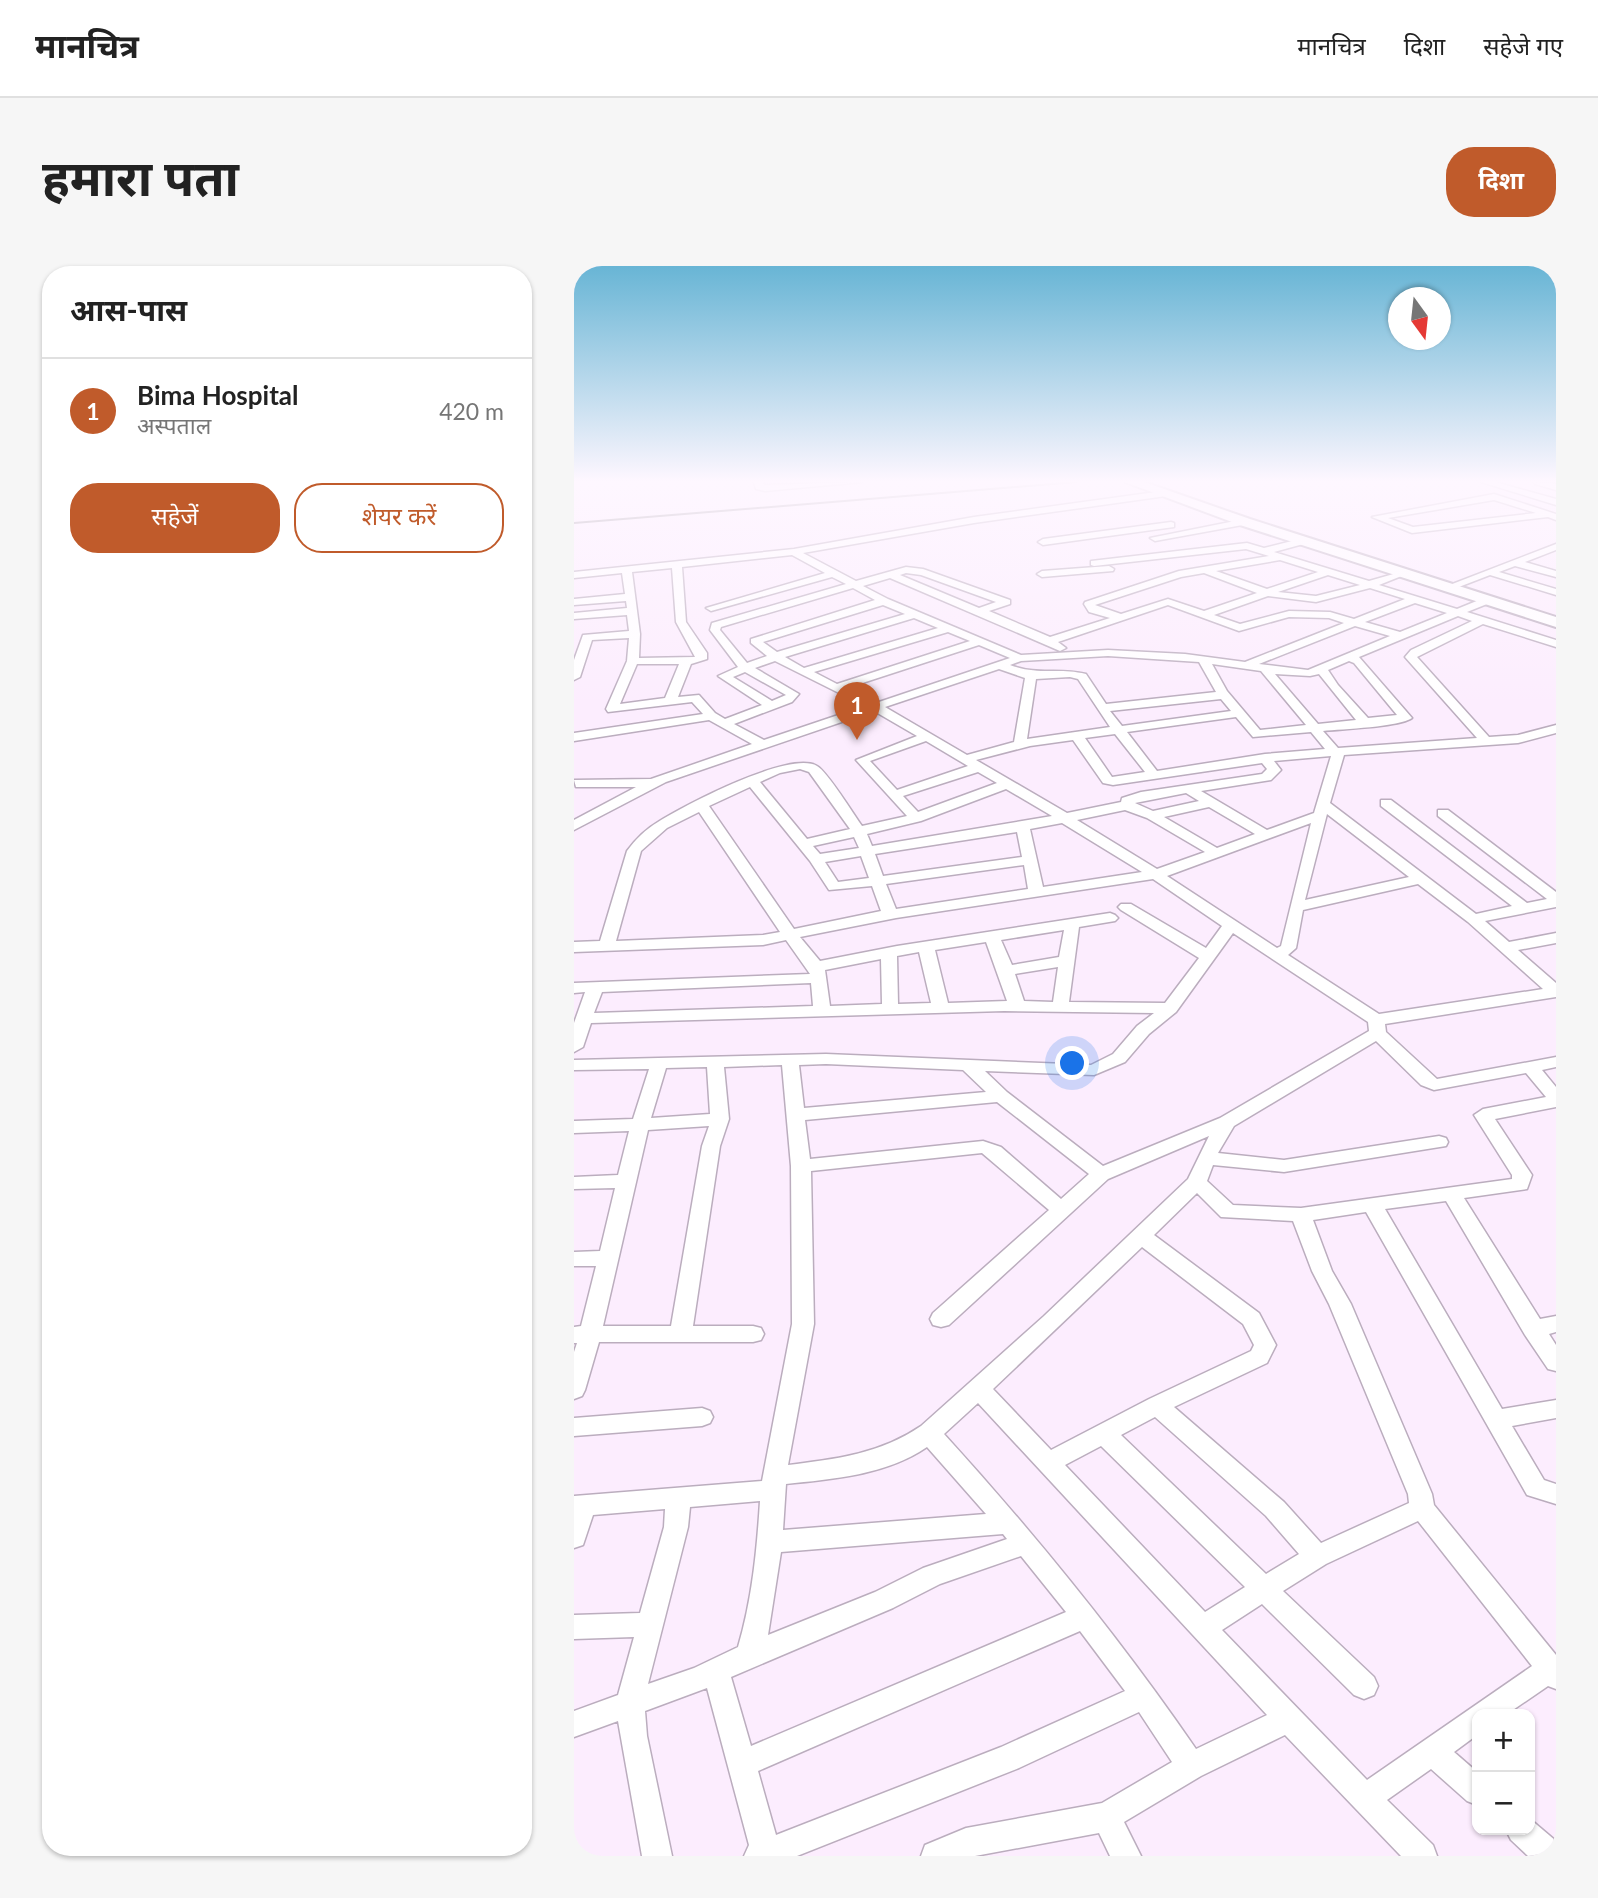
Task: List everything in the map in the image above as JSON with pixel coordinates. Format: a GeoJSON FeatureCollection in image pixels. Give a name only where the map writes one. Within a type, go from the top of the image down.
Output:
{"type":"FeatureCollection","features":[{"type":"Feature","properties":{"kind":"highway"},"geometry":{"type":"LineString","coordinates":[[1350,556],[1556,619]]}},
{"type":"Feature","properties":{"kind":"highway"},"geometry":{"type":"LineString","coordinates":[[1358,556],[1488,600],[1556,619]]}},
{"type":"Feature","properties":{"kind":"street"},"geometry":{"type":"LineString","coordinates":[[574,575],[756,556]]}},
{"type":"Feature","properties":{"kind":"street"},"geometry":{"type":"LineString","coordinates":[[801,556],[884,601],[1020,658]]}},
{"type":"Feature","properties":{"kind":"street"},"geometry":{"type":"LineString","coordinates":[[1042,574],[1084,556]]}},
{"type":"Feature","properties":{"kind":"street"},"geometry":{"type":"LineString","coordinates":[[1101,556],[1133,559],[1158,556]]}},
{"type":"Feature","properties":{"kind":"street"},"geometry":{"type":"LineString","coordinates":[[1450,587],[1534,556]]}},
{"type":"Feature","properties":{"kind":"street"},"geometry":{"type":"LineString","coordinates":[[1121,617],[1093,610],[1089,604],[1202,568],[1282,557],[1556,644]]}},
{"type":"Feature","properties":{"kind":"street"},"geometry":{"type":"LineString","coordinates":[[1517,563],[1556,574]]}},
{"type":"Feature","properties":{"kind":"street"},"geometry":{"type":"LineString","coordinates":[[632,661],[686,661],[702,657],[681,621],[677,565]]}},
{"type":"Feature","properties":{"kind":"street"},"geometry":{"type":"LineString","coordinates":[[1202,568],[1287,598],[1327,598],[1400,573]]}},
{"type":"Feature","properties":{"kind":"street"},"geometry":{"type":"LineString","coordinates":[[627,570],[635,634],[632,661],[612,709],[695,698],[711,716],[761,744]]}},
{"type":"Feature","properties":{"kind":"street"},"geometry":{"type":"LineString","coordinates":[[723,724],[788,699],[793,694],[744,667],[715,630],[716,625],[890,574],[915,570],[1006,602],[977,611]]}},
{"type":"Feature","properties":{"kind":"street"},"geometry":{"type":"LineString","coordinates":[[1204,615],[1329,571]]}},
{"type":"Feature","properties":{"kind":"street"},"geometry":{"type":"LineString","coordinates":[[1490,572],[1556,592]]}},
{"type":"Feature","properties":{"kind":"street"},"geometry":{"type":"LineString","coordinates":[[711,608],[832,574]]}},
{"type":"Feature","properties":{"kind":"street"},"geometry":{"type":"LineString","coordinates":[[890,574],[1050,641],[1071,655]]}},
{"type":"Feature","properties":{"kind":"street"},"geometry":{"type":"LineString","coordinates":[[574,602],[631,597]]}},
{"type":"Feature","properties":{"kind":"street"},"geometry":{"type":"LineString","coordinates":[[1287,598],[1287,608],[1294,614]]}},
{"type":"Feature","properties":{"kind":"street"},"geometry":{"type":"LineString","coordinates":[[1247,666],[1266,656],[1415,599]]}},
{"type":"Feature","properties":{"kind":"street"},"geometry":{"type":"LineString","coordinates":[[574,826],[654,783],[740,751],[1020,658],[1108,653],[1303,673],[1352,658],[1488,600]]}},
{"type":"Feature","properties":{"kind":"street"},"geometry":{"type":"LineString","coordinates":[[884,601],[755,641],[777,656],[839,687],[965,759],[1158,874],[1377,1026],[1434,1085],[1556,1062]]}},
{"type":"Feature","properties":{"kind":"street"},"geometry":{"type":"LineString","coordinates":[[1050,641],[1168,602],[1242,628],[1294,614],[1334,615],[1400,636]]}},
{"type":"Feature","properties":{"kind":"street"},"geometry":{"type":"LineString","coordinates":[[574,616],[632,611]]}},
{"type":"Feature","properties":{"kind":"street"},"geometry":{"type":"LineString","coordinates":[[770,705],[724,677],[777,656],[915,614]]}},
{"type":"Feature","properties":{"kind":"street"},"geometry":{"type":"LineString","coordinates":[[1481,621],[1415,652],[1411,657],[1485,740]]}},
{"type":"Feature","properties":{"kind":"street"},"geometry":{"type":"LineString","coordinates":[[806,671],[948,628]]}},
{"type":"Feature","properties":{"kind":"street"},"geometry":{"type":"LineString","coordinates":[[574,638],[635,634]]}},
{"type":"Feature","properties":{"kind":"street"},"geometry":{"type":"LineString","coordinates":[[574,677],[587,637]]}},
{"type":"Feature","properties":{"kind":"street"},"geometry":{"type":"LineString","coordinates":[[839,687],[980,641]]}},
{"type":"Feature","properties":{"kind":"street"},"geometry":{"type":"LineString","coordinates":[[1204,661],[1224,695],[1257,734],[1366,724],[1406,717],[1358,661],[1352,658]]}},
{"type":"Feature","properties":{"kind":"street"},"geometry":{"type":"LineString","coordinates":[[670,700],[682,677],[686,661]]}},
{"type":"Feature","properties":{"kind":"street"},"geometry":{"type":"LineString","coordinates":[[1000,665],[1031,677],[1080,675],[1101,708],[1154,776]]}},
{"type":"Feature","properties":{"kind":"street"},"geometry":{"type":"LineString","coordinates":[[1321,668],[1333,687],[1366,724]]}},
{"type":"Feature","properties":{"kind":"street"},"geometry":{"type":"LineString","coordinates":[[1265,669],[1339,757],[1296,907],[1289,948],[1278,955]]}},
{"type":"Feature","properties":{"kind":"street"},"geometry":{"type":"LineString","coordinates":[[1020,744],[1031,677]]}},
{"type":"Feature","properties":{"kind":"street"},"geometry":{"type":"LineString","coordinates":[[1101,708],[1224,695]]}},
{"type":"Feature","properties":{"kind":"street"},"geometry":{"type":"LineString","coordinates":[[965,759],[1020,744],[1118,728],[1240,713]]}},
{"type":"Feature","properties":{"kind":"street"},"geometry":{"type":"LineString","coordinates":[[575,738],[711,716]]}},
{"type":"Feature","properties":{"kind":"street"},"geometry":{"type":"LineString","coordinates":[[1076,735],[1110,781],[1265,758],[1518,739],[1556,729]]}},
{"type":"Feature","properties":{"kind":"street"},"geometry":{"type":"LineString","coordinates":[[916,818],[862,760],[926,737]]}},
{"type":"Feature","properties":{"kind":"street"},"geometry":{"type":"LineString","coordinates":[[740,751],[776,770]]}},
{"type":"Feature","properties":{"kind":"street"},"geometry":{"type":"LineString","coordinates":[[1128,805],[1127,801],[1133,798],[1270,776],[1274,769],[1265,758]]}},
{"type":"Feature","properties":{"kind":"street"},"geometry":{"type":"LineString","coordinates":[[606,946],[634,851],[662,825],[776,770],[803,765],[814,769],[860,833],[890,914]]}},
{"type":"Feature","properties":{"kind":"street"},"geometry":{"type":"LineString","coordinates":[[894,794],[945,780],[978,767]]}},
{"type":"Feature","properties":{"kind":"street"},"geometry":{"type":"LineString","coordinates":[[752,781],[816,859],[834,887],[1030,860]]}},
{"type":"Feature","properties":{"kind":"street"},"geometry":{"type":"LineString","coordinates":[[576,783],[654,783]]}},
{"type":"Feature","properties":{"kind":"street"},"geometry":{"type":"LineString","coordinates":[[804,844],[916,818],[1006,784]]}},
{"type":"Feature","properties":{"kind":"street"},"geometry":{"type":"LineString","coordinates":[[1189,790],[1268,836]]}},
{"type":"Feature","properties":{"kind":"street"},"geometry":{"type":"LineString","coordinates":[[1152,815],[1210,803]]}},
{"type":"Feature","properties":{"kind":"street"},"geometry":{"type":"LineString","coordinates":[[1386,803],[1524,908]]}},
{"type":"Feature","properties":{"kind":"street"},"geometry":{"type":"LineString","coordinates":[[701,805],[817,972],[822,1011]]}},
{"type":"Feature","properties":{"kind":"street"},"geometry":{"type":"LineString","coordinates":[[816,859],[1023,827],[1128,805],[1152,815],[1219,854]]}},
{"type":"Feature","properties":{"kind":"street"},"geometry":{"type":"LineString","coordinates":[[574,947],[763,940],[890,914],[1158,874],[1268,836],[1322,810]]}},
{"type":"Feature","properties":{"kind":"street"},"geometry":{"type":"LineString","coordinates":[[1322,810],[1422,879],[1473,919],[1533,972],[1553,996]]}},
{"type":"Feature","properties":{"kind":"street"},"geometry":{"type":"LineString","coordinates":[[1443,813],[1554,903]]}},
{"type":"Feature","properties":{"kind":"street"},"geometry":{"type":"LineString","coordinates":[[1023,827],[1036,891]]}},
{"type":"Feature","properties":{"kind":"street"},"geometry":{"type":"LineString","coordinates":[[1296,907],[1422,879]]}},
{"type":"Feature","properties":{"kind":"street"},"geometry":{"type":"LineString","coordinates":[[1473,919],[1554,903]]}},
{"type":"Feature","properties":{"kind":"street"},"geometry":{"type":"LineString","coordinates":[[1126,907],[1207,956]]}},
{"type":"Feature","properties":{"kind":"street"},"geometry":{"type":"LineString","coordinates":[[574,988],[817,972],[889,953],[1110,918]]}},
{"type":"Feature","properties":{"kind":"street"},"geometry":{"type":"LineString","coordinates":[[1060,1007],[1072,925]]}},
{"type":"Feature","properties":{"kind":"street"},"geometry":{"type":"LineString","coordinates":[[574,1065],[790,1060],[1084,1071],[1104,1067],[1119,1058],[1143,1030],[1170,1008],[1231,925]]}},
{"type":"Feature","properties":{"kind":"street"},"geometry":{"type":"LineString","coordinates":[[992,937],[1017,1006]]}},
{"type":"Feature","properties":{"kind":"street"},"geometry":{"type":"LineString","coordinates":[[1505,947],[1556,938]]}},
{"type":"Feature","properties":{"kind":"street"},"geometry":{"type":"LineString","coordinates":[[926,947],[941,1008]]}},
{"type":"Feature","properties":{"kind":"street"},"geometry":{"type":"LineString","coordinates":[[889,953],[890,1009]]}},
{"type":"Feature","properties":{"kind":"street"},"geometry":{"type":"LineString","coordinates":[[1006,971],[1066,961]]}},
{"type":"Feature","properties":{"kind":"street"},"geometry":{"type":"LineString","coordinates":[[574,1047],[595,987]]}},
{"type":"Feature","properties":{"kind":"street"},"geometry":{"type":"LineString","coordinates":[[941,1319],[1101,1174],[1227,1122],[1377,1026],[1553,996]]}},
{"type":"Feature","properties":{"kind":"street"},"geometry":{"type":"LineString","coordinates":[[584,1018],[1017,1006],[1170,1008]]}},
{"type":"Feature","properties":{"kind":"street"},"geometry":{"type":"LineString","coordinates":[[749,1655],[758,1623],[770,1542],[773,1483],[803,1324],[801,1166],[790,1060]]}},
{"type":"Feature","properties":{"kind":"street"},"geometry":{"type":"LineString","coordinates":[[681,1333],[711,1146],[720,1119],[715,1061]]}},
{"type":"Feature","properties":{"kind":"street"},"geometry":{"type":"LineString","coordinates":[[574,1390],[582,1334],[608,1258],[640,1125],[659,1063]]}},
{"type":"Feature","properties":{"kind":"street"},"geometry":{"type":"LineString","coordinates":[[968,1065],[1001,1096],[1101,1174]]}},
{"type":"Feature","properties":{"kind":"street"},"geometry":{"type":"LineString","coordinates":[[1196,1182],[1228,1212],[1301,1215],[1517,1185],[1522,1182],[1522,1175],[1483,1115],[1556,1100],[1530,1067]]}},
{"type":"Feature","properties":{"kind":"street"},"geometry":{"type":"LineString","coordinates":[[796,1115],[1001,1096]]}},
{"type":"Feature","properties":{"kind":"street"},"geometry":{"type":"LineString","coordinates":[[574,1127],[720,1119]]}},
{"type":"Feature","properties":{"kind":"street"},"geometry":{"type":"LineString","coordinates":[[574,1537],[578,1506],[678,1497],[773,1483],[871,1463],[914,1445],[1196,1182],[1206,1158],[1227,1122]]}},
{"type":"Feature","properties":{"kind":"street"},"geometry":{"type":"LineString","coordinates":[[1206,1158],[1284,1167],[1440,1142]]}},
{"type":"Feature","properties":{"kind":"street"},"geometry":{"type":"LineString","coordinates":[[801,1166],[983,1147],[994,1151],[1062,1210]]}},
{"type":"Feature","properties":{"kind":"street"},"geometry":{"type":"LineString","coordinates":[[574,1183],[627,1181]]}},
{"type":"Feature","properties":{"kind":"street"},"geometry":{"type":"LineString","coordinates":[[1452,1195],[1556,1363]]}},
{"type":"Feature","properties":{"kind":"street"},"geometry":{"type":"LineString","coordinates":[[1372,1204],[1536,1488],[1556,1494]]}},
{"type":"Feature","properties":{"kind":"street"},"geometry":{"type":"LineString","coordinates":[[1301,1215],[1322,1271],[1340,1304],[1420,1494],[1422,1508],[1553,1672],[1492,1709]]}},
{"type":"Feature","properties":{"kind":"street"},"geometry":{"type":"LineString","coordinates":[[1048,1463],[1157,1405],[1259,1357],[1265,1345],[1251,1319],[1141,1236]]}},
{"type":"Feature","properties":{"kind":"street"},"geometry":{"type":"LineString","coordinates":[[574,1259],[608,1258]]}},
{"type":"Feature","properties":{"kind":"street"},"geometry":{"type":"LineString","coordinates":[[1533,1329],[1556,1324]]}},
{"type":"Feature","properties":{"kind":"street"},"geometry":{"type":"LineString","coordinates":[[582,1334],[753,1334]]}},
{"type":"Feature","properties":{"kind":"street"},"geometry":{"type":"LineString","coordinates":[[978,1388],[1288,1719],[1422,1856]]}},
{"type":"Feature","properties":{"kind":"street"},"geometry":{"type":"LineString","coordinates":[[1157,1405],[1275,1510],[1317,1556]]}},
{"type":"Feature","properties":{"kind":"street"},"geometry":{"type":"LineString","coordinates":[[1498,1419],[1556,1409]]}},
{"type":"Feature","properties":{"kind":"street"},"geometry":{"type":"LineString","coordinates":[[574,1427],[702,1417]]}},
{"type":"Feature","properties":{"kind":"street"},"geometry":{"type":"LineString","coordinates":[[929,1433],[1086,1616],[1191,1766]]}},
{"type":"Feature","properties":{"kind":"street"},"geometry":{"type":"LineString","coordinates":[[1103,1433],[1364,1686]]}},
{"type":"Feature","properties":{"kind":"street"},"geometry":{"type":"LineString","coordinates":[[657,1856],[633,1737],[630,1702],[676,1527],[678,1497]]}},
{"type":"Feature","properties":{"kind":"street"},"geometry":{"type":"LineString","coordinates":[[1202,1628],[1317,1556],[1422,1508]]}},
{"type":"Feature","properties":{"kind":"street"},"geometry":{"type":"LineString","coordinates":[[770,1542],[1017,1533]]}},
{"type":"Feature","properties":{"kind":"street"},"geometry":{"type":"LineString","coordinates":[[574,1724],[716,1671],[884,1600],[1017,1533]]}},
{"type":"Feature","properties":{"kind":"street"},"geometry":{"type":"LineString","coordinates":[[741,1764],[1086,1616]]}},
{"type":"Feature","properties":{"kind":"street"},"geometry":{"type":"LineString","coordinates":[[574,1627],[652,1625]]}},
{"type":"Feature","properties":{"kind":"street"},"geometry":{"type":"LineString","coordinates":[[716,1671],[764,1855],[1009,1759],[1144,1696]]}},
{"type":"Feature","properties":{"kind":"street"},"geometry":{"type":"LineString","coordinates":[[936,1856],[966,1843],[1106,1817],[1191,1766],[1288,1719]]}},
{"type":"Feature","properties":{"kind":"street"},"geometry":{"type":"LineString","coordinates":[[1365,1799],[1472,1722]]}},
{"type":"Feature","properties":{"kind":"street"},"geometry":{"type":"LineString","coordinates":[[1432,1750],[1472,1786]]}},
{"type":"Feature","properties":{"kind":"street"},"geometry":{"type":"LineString","coordinates":[[1106,1817],[1125,1856]]}},
{"type":"Feature","properties":{"kind":"street"},"geometry":{"type":"LineString","coordinates":[[1527,1835],[1550,1856]]}},
{"type":"Feature","properties":{"kind":"place","name":"Bima Hospital"},"geometry":{"type":"Point","coordinates":[857,740]}}]}
